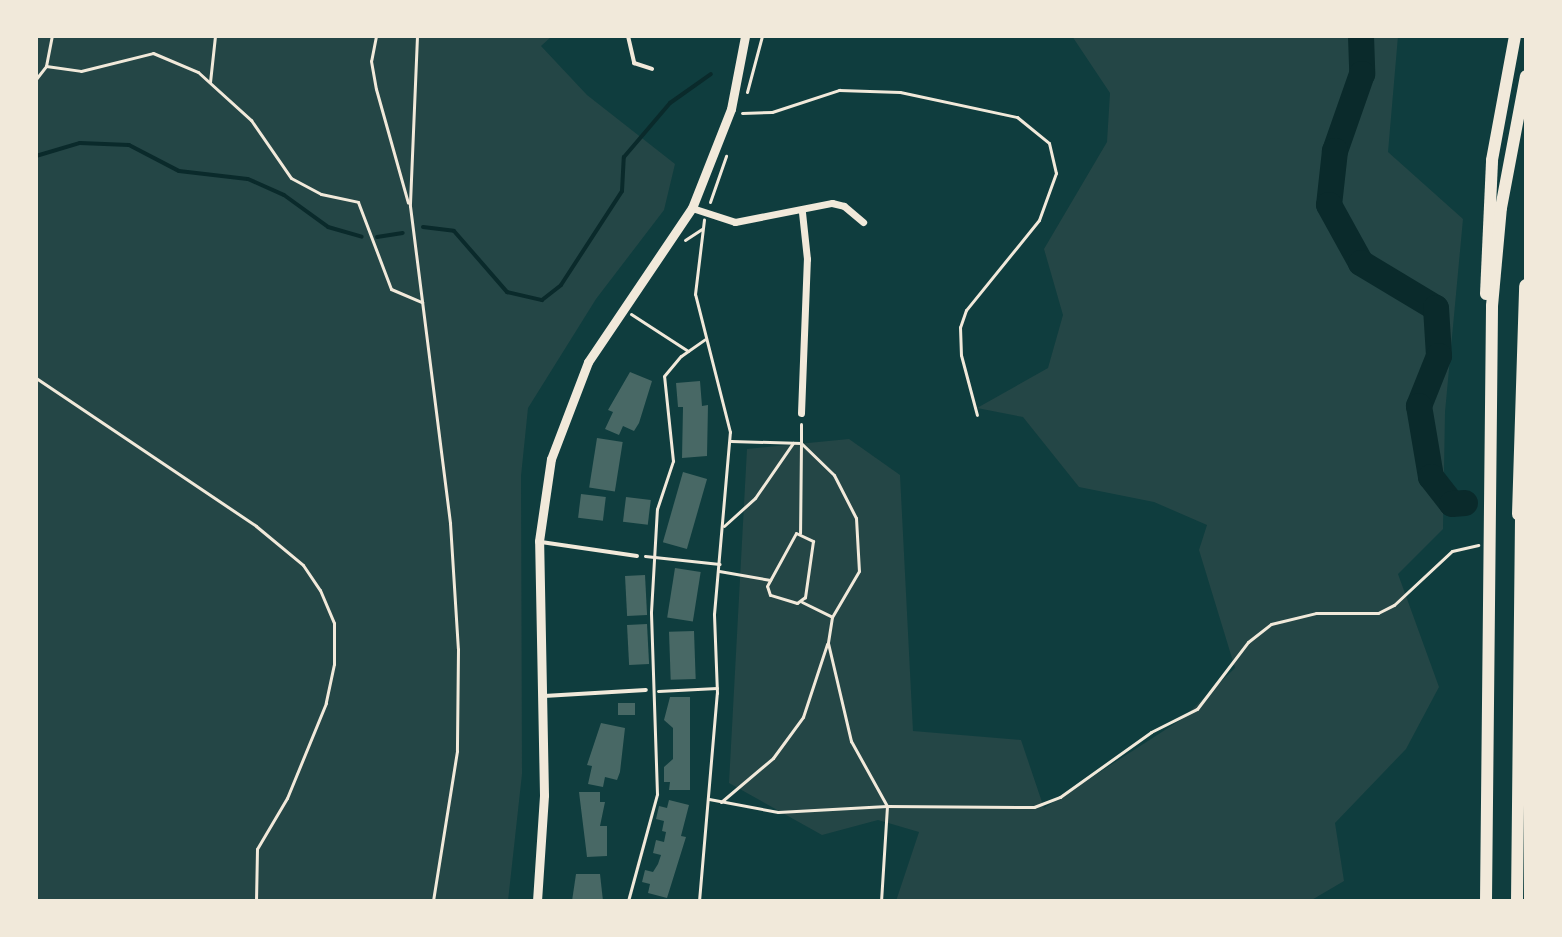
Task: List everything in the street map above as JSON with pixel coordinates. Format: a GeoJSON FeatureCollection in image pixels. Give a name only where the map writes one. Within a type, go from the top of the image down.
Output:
{"type":"FeatureCollection","features":[{"type":"Feature","properties":{"kind":"highway"},"geometry":{"type":"LineString","coordinates":[[1486,900],[1487,207],[1515,36]]}},
{"type":"Feature","properties":{"kind":"highway"},"geometry":{"type":"LineString","coordinates":[[1489,384],[1501,208],[1526,76]]}},
{"type":"Feature","properties":{"kind":"highway"},"geometry":{"type":"LineString","coordinates":[[1517,901],[1519,514],[1526,286]]}},
{"type":"Feature","properties":{"kind":"highway"},"geometry":{"type":"LineString","coordinates":[[1519,514],[1526,486]]}},
{"type":"Feature","properties":{"kind":"street"},"geometry":{"type":"LineString","coordinates":[[537,901],[544,696],[539,541],[544,489],[559,428],[588,362],[692,208],[731,109],[745,36]]}},
{"type":"Feature","properties":{"kind":"street"},"geometry":{"type":"LineString","coordinates":[[692,208],[705,215],[735,222],[802,212],[832,203],[844,206],[863,222]]}},
{"type":"Feature","properties":{"kind":"street"},"geometry":{"type":"LineString","coordinates":[[801,413],[807,259],[802,212]]}},
{"type":"Feature","properties":{"kind":"lane"},"geometry":{"type":"LineString","coordinates":[[628,36],[634,63],[652,69]]}},
{"type":"Feature","properties":{"kind":"lane"},"geometry":{"type":"LineString","coordinates":[[539,541],[637,556]]}},
{"type":"Feature","properties":{"kind":"lane"},"geometry":{"type":"LineString","coordinates":[[544,696],[646,690]]}},
{"type":"Feature","properties":{"kind":"path"},"geometry":{"type":"LineString","coordinates":[[36,79],[46,66],[52,36]]}},
{"type":"Feature","properties":{"kind":"path"},"geometry":{"type":"LineString","coordinates":[[210,82],[215,36]]}},
{"type":"Feature","properties":{"kind":"path"},"geometry":{"type":"LineString","coordinates":[[376,36],[371,61],[376,89],[410,206],[450,523],[458,649],[457,751],[433,901]]}},
{"type":"Feature","properties":{"kind":"path"},"geometry":{"type":"LineString","coordinates":[[410,206],[417,36]]}},
{"type":"Feature","properties":{"kind":"path"},"geometry":{"type":"LineString","coordinates":[[46,66],[81,71],[153,53],[182,63],[210,82],[251,120],[291,178],[321,194],[358,202],[391,289],[422,302]]}},
{"type":"Feature","properties":{"kind":"path"},"geometry":{"type":"LineString","coordinates":[[731,109],[752,115],[839,90],[900,92],[1017,117],[1041,134],[1055,160],[1049,199],[1027,239],[966,310],[960,327],[961,355],[977,415]]}},
{"type":"Feature","properties":{"kind":"path"},"geometry":{"type":"LineString","coordinates":[[699,901],[717,688],[714,614],[730,441],[725,399],[695,294],[705,215]]}},
{"type":"Feature","properties":{"kind":"path"},"geometry":{"type":"LineString","coordinates":[[622,308],[688,351]]}},
{"type":"Feature","properties":{"kind":"path"},"geometry":{"type":"LineString","coordinates":[[628,901],[657,794],[654,557],[657,509],[673,461],[664,376],[688,351],[706,339]]}},
{"type":"Feature","properties":{"kind":"path"},"geometry":{"type":"LineString","coordinates":[[36,378],[256,526],[303,565],[320,590],[334,623],[334,664],[326,703],[287,798],[257,849],[256,901]]}},
{"type":"Feature","properties":{"kind":"path"},"geometry":{"type":"LineString","coordinates":[[800,533],[801,413]]}},
{"type":"Feature","properties":{"kind":"path"},"geometry":{"type":"LineString","coordinates":[[721,802],[773,758],[803,717],[828,643],[832,617],[859,571],[856,518],[834,475],[801,443],[730,441]]}},
{"type":"Feature","properties":{"kind":"path"},"geometry":{"type":"LineString","coordinates":[[723,526],[755,498],[793,443]]}},
{"type":"Feature","properties":{"kind":"path"},"geometry":{"type":"LineString","coordinates":[[802,602],[813,541],[800,533],[790,536],[770,580],[770,595],[802,602],[832,617]]}},
{"type":"Feature","properties":{"kind":"path"},"geometry":{"type":"LineString","coordinates":[[709,799],[778,812],[887,806],[1034,807],[1060,797],[1151,732],[1197,709],[1248,642],[1271,624],[1287,616],[1378,613],[1394,605],[1452,551],[1484,545]]}},
{"type":"Feature","properties":{"kind":"path"},"geometry":{"type":"LineString","coordinates":[[637,556],[720,564]]}},
{"type":"Feature","properties":{"kind":"path"},"geometry":{"type":"LineString","coordinates":[[719,571],[770,580]]}},
{"type":"Feature","properties":{"kind":"path"},"geometry":{"type":"LineString","coordinates":[[828,643],[851,741],[887,806],[881,901]]}},
{"type":"Feature","properties":{"kind":"path"},"geometry":{"type":"LineString","coordinates":[[646,690],[717,688]]}},
{"type":"Feature","properties":{"kind":"shaded area"},"geometry":{"type":"Polygon","coordinates":[[[36,36],[552,36],[541,46],[587,95],[675,164],[664,210],[596,299],[528,408],[521,476],[522,774],[508,901],[36,901],[36,36]]]}},
{"type":"Feature","properties":{"kind":"shaded area"},"geometry":{"type":"Polygon","coordinates":[[[1072,36],[1398,36],[1388,152],[1463,219],[1445,412],[1443,529],[1398,574],[1439,687],[1406,749],[1335,823],[1344,881],[1310,901],[896,901],[919,832],[878,820],[822,835],[729,783],[747,449],[849,439],[900,475],[913,731],[1021,740],[1044,808],[1182,719],[1235,668],[1199,550],[1207,525],[1154,502],[1079,487],[1023,417],[977,408],[1048,368],[1063,315],[1044,249],[1107,142],[1110,93],[1072,36]]]}},
{"type":"Feature","properties":{"kind":"building"},"geometry":{"type":"Polygon","coordinates":[[[630,372],[652,381],[639,423],[634,431],[623,426],[619,435],[605,429],[613,412],[608,410],[630,372]]]}},
{"type":"Feature","properties":{"kind":"building"},"geometry":{"type":"Polygon","coordinates":[[[700,381],[702,406],[708,405],[707,456],[682,458],[683,407],[678,407],[676,383],[700,381]]]}},
{"type":"Feature","properties":{"kind":"building"},"geometry":{"type":"Polygon","coordinates":[[[597,438],[623,442],[615,491],[589,487],[597,438]]]}},
{"type":"Feature","properties":{"kind":"building"},"geometry":{"type":"Polygon","coordinates":[[[683,472],[707,479],[687,549],[663,542],[683,472]]]}},
{"type":"Feature","properties":{"kind":"building"},"geometry":{"type":"Polygon","coordinates":[[[581,494],[606,497],[603,521],[578,518],[581,494]]]}},
{"type":"Feature","properties":{"kind":"building"},"geometry":{"type":"Polygon","coordinates":[[[626,497],[651,500],[648,525],[623,522],[626,497]]]}},
{"type":"Feature","properties":{"kind":"building"},"geometry":{"type":"Polygon","coordinates":[[[675,568],[701,572],[693,621],[667,617],[675,568]]]}},
{"type":"Feature","properties":{"kind":"building"},"geometry":{"type":"Polygon","coordinates":[[[645,575],[647,615],[627,616],[625,576],[645,575]]]}},
{"type":"Feature","properties":{"kind":"building"},"geometry":{"type":"Polygon","coordinates":[[[647,624],[649,664],[629,665],[627,625],[647,624]]]}},
{"type":"Feature","properties":{"kind":"building"},"geometry":{"type":"Polygon","coordinates":[[[694,631],[696,679],[671,680],[669,632],[694,631]]]}},
{"type":"Feature","properties":{"kind":"building"},"geometry":{"type":"Polygon","coordinates":[[[670,697],[690,697],[690,790],[669,790],[670,782],[664,782],[664,767],[673,759],[673,728],[664,720],[670,697]]]}},
{"type":"Feature","properties":{"kind":"building"},"geometry":{"type":"Polygon","coordinates":[[[618,703],[635,703],[635,715],[618,715],[618,703]]]}},
{"type":"Feature","properties":{"kind":"building"},"geometry":{"type":"Polygon","coordinates":[[[601,723],[625,728],[620,772],[617,780],[605,777],[603,787],[588,784],[592,766],[587,765],[601,723]]]}},
{"type":"Feature","properties":{"kind":"building"},"geometry":{"type":"Polygon","coordinates":[[[579,792],[600,792],[600,802],[605,802],[600,826],[607,826],[607,856],[587,857],[579,792]]]}},
{"type":"Feature","properties":{"kind":"building"},"geometry":{"type":"Polygon","coordinates":[[[669,800],[689,805],[681,836],[686,837],[667,898],[648,893],[650,884],[642,882],[645,870],[653,872],[661,855],[653,853],[656,840],[664,842],[666,832],[662,831],[664,821],[656,819],[659,806],[667,808],[669,800]]]}},
{"type":"Feature","properties":{"kind":"building"},"geometry":{"type":"Polygon","coordinates":[[[576,874],[600,874],[603,901],[572,901],[576,874]]]}},
{"type":"Feature","properties":{"kind":"waterway"},"geometry":{"type":"LineString","coordinates":[[1361,36],[1362,74],[1335,151],[1329,205],[1361,263],[1436,308],[1439,356],[1419,406],[1431,477],[1452,504],[1465,503]]}},
{"type":"Feature","properties":{"kind":"waterway"},"geometry":{"type":"LineString","coordinates":[[423,227],[454,231],[507,292],[542,300],[561,285],[622,191],[624,157],[670,103],[711,74]]}},
{"type":"Feature","properties":{"kind":"waterway"},"geometry":{"type":"LineString","coordinates":[[36,156],[80,143],[129,145],[179,171],[248,179],[284,195],[328,227],[362,237]]}},
{"type":"Feature","properties":{"kind":"waterway"},"geometry":{"type":"LineString","coordinates":[[377,237],[403,233]]}}]}
